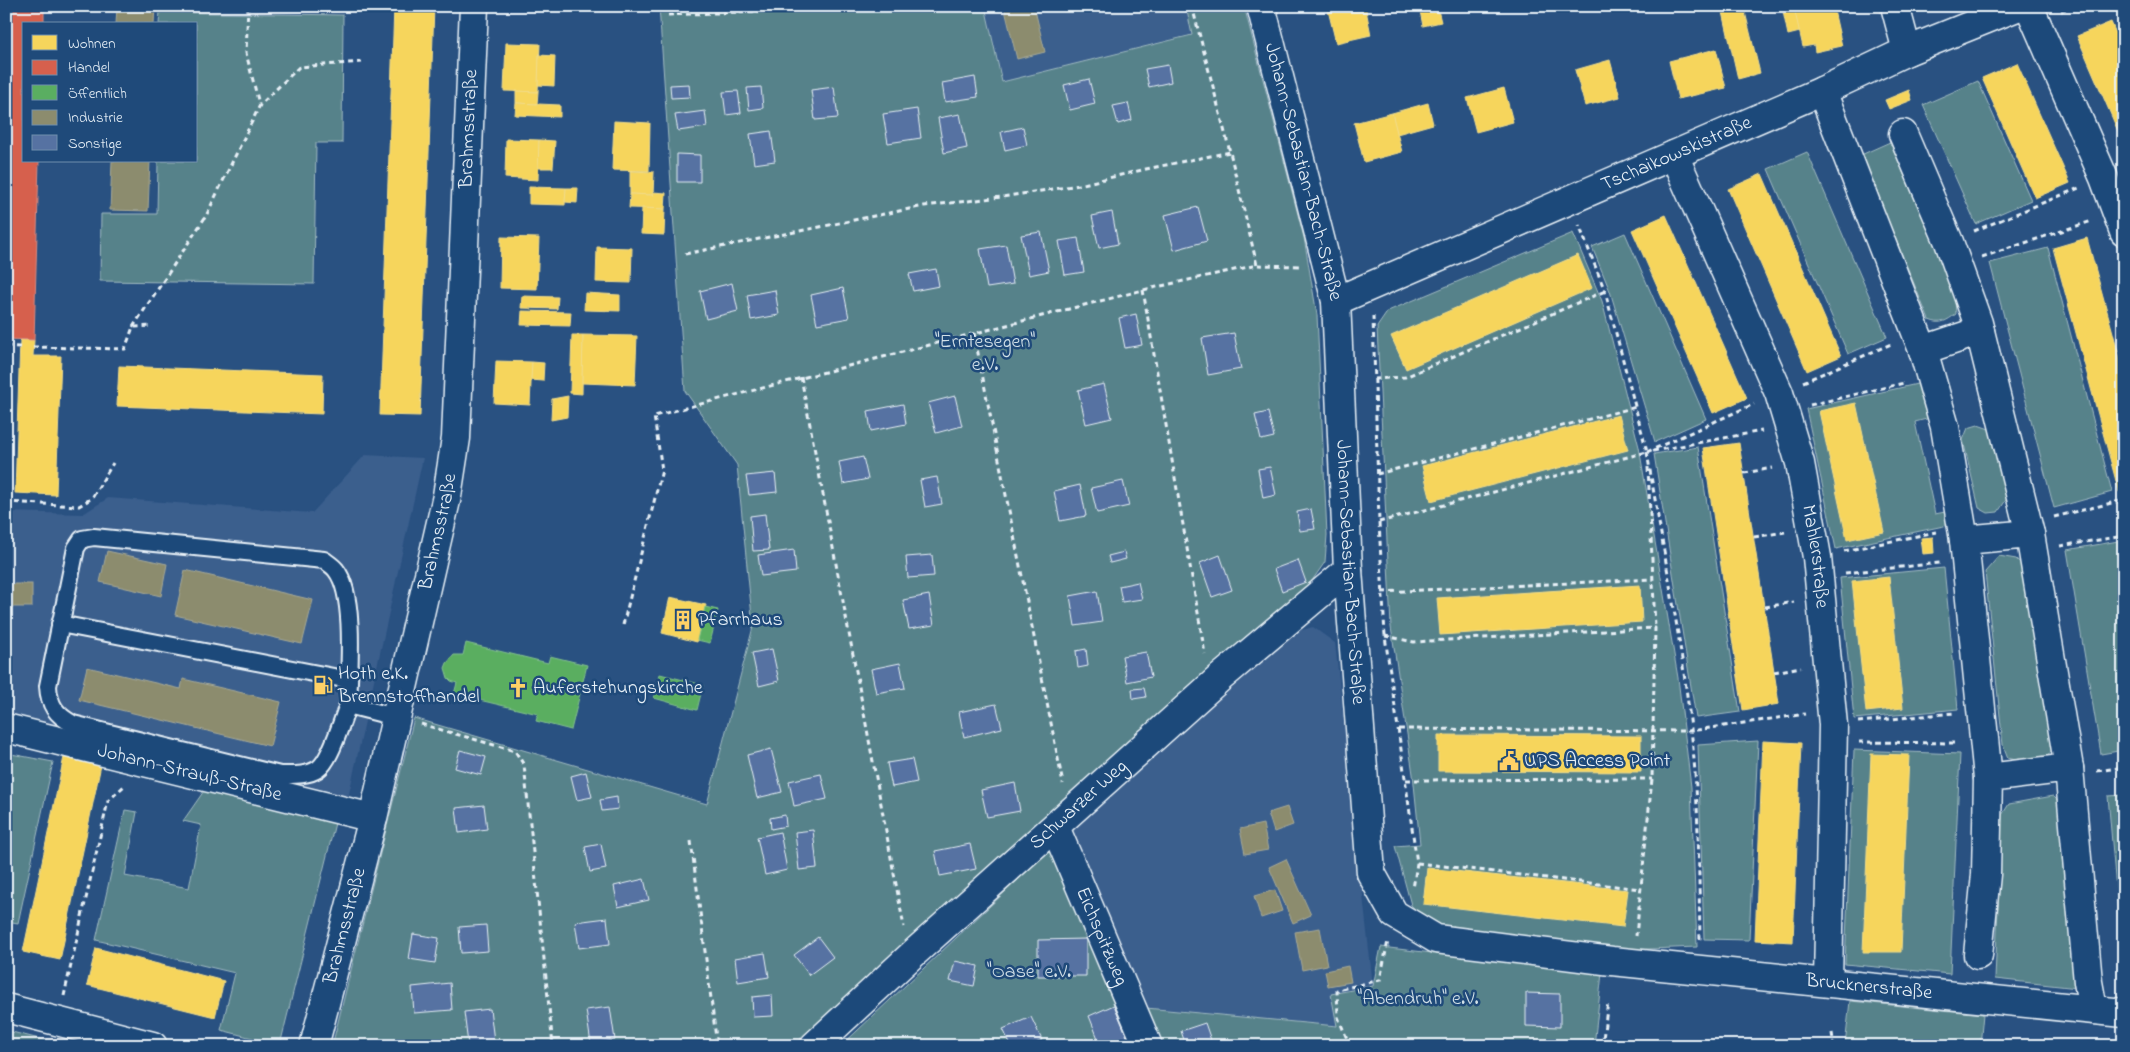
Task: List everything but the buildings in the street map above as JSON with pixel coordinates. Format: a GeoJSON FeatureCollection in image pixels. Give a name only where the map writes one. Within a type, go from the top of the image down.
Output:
{"type":"FeatureCollection","features":[{"type":"Feature","properties":{"kind":"street","name":"Brahmsstraße"},"geometry":{"type":"LineString","coordinates":[[314,1046],[373,818],[447,496],[456,438],[474,6]]}},
{"type":"Feature","properties":{"kind":"street","name":"Johann-Sebastian-Bach-Straße"},"geometry":{"type":"LineString","coordinates":[[1261,6],[1336,301],[1348,570],[1371,873],[1436,939],[1612,961]]}},
{"type":"Feature","properties":{"kind":"street"},"geometry":{"type":"LineString","coordinates":[[1895,6],[1907,51]]}},
{"type":"Feature","properties":{"kind":"street","name":"Tschaikowskistraße"},"geometry":{"type":"LineString","coordinates":[[1336,301],[1822,91],[1907,51],[2019,6]]}},
{"type":"Feature","properties":{"kind":"street"},"geometry":{"type":"LineString","coordinates":[[2029,6],[2104,178],[2120,222]]}},
{"type":"Feature","properties":{"kind":"street"},"geometry":{"type":"LineString","coordinates":[[1822,91],[1924,350],[1945,427],[1964,542],[1986,744],[1988,778],[1986,874],[1978,955]]}},
{"type":"Feature","properties":{"kind":"street"},"geometry":{"type":"LineString","coordinates":[[1903,134],[1953,254],[1980,331],[2031,536],[2069,768],[2087,972],[2093,1009]]}},
{"type":"Feature","properties":{"kind":"street","name":"Mahlerstraße"},"geometry":{"type":"LineString","coordinates":[[1674,155],[1779,393],[1800,463],[1818,566],[1833,733],[1828,982]]}},
{"type":"Feature","properties":{"kind":"street"},"geometry":{"type":"LineString","coordinates":[[1924,350],[1980,331]]}},
{"type":"Feature","properties":{"kind":"street"},"geometry":{"type":"LineString","coordinates":[[1964,542],[2031,536]]}},
{"type":"Feature","properties":{"kind":"street","name":"Schwarzer Weg"},"geometry":{"type":"LineString","coordinates":[[814,1046],[914,953],[1221,677],[1348,570]]}},
{"type":"Feature","properties":{"kind":"street","name":"Johann-Strauß-Straße"},"geometry":{"type":"LineString","coordinates":[[6,728],[373,818]]}},
{"type":"Feature","properties":{"kind":"street"},"geometry":{"type":"LineString","coordinates":[[1988,778],[2069,768]]}},
{"type":"Feature","properties":{"kind":"street","name":"Eichspitzweg"},"geometry":{"type":"LineString","coordinates":[[1055,827],[1148,1046]]}},
{"type":"Feature","properties":{"kind":"street","name":"Brucknerstraße"},"geometry":{"type":"LineString","coordinates":[[1612,961],[2124,1013]]}},
{"type":"Feature","properties":{"kind":"street"},"geometry":{"type":"LineString","coordinates":[[6,1008],[153,1046]]}},
{"type":"Feature","properties":{"kind":"lane"},"geometry":{"type":"LineString","coordinates":[[94,537],[324,560],[336,569],[344,583],[348,603],[348,680],[348,705],[332,747],[320,768],[307,774],[280,775],[73,724],[63,719],[54,710],[48,693],[48,686],[76,548],[82,539],[94,537]]}},
{"type":"Feature","properties":{"kind":"lane"},"geometry":{"type":"LineString","coordinates":[[60,624],[348,680]]}},
{"type":"Feature","properties":{"kind":"lane"},"geometry":{"type":"LineString","coordinates":[[348,705],[395,717]]}},
{"type":"Feature","properties":{"kind":"path"},"geometry":{"type":"LineString","coordinates":[[248,6],[246,53],[260,105]]}},
{"type":"Feature","properties":{"kind":"path"},"geometry":{"type":"LineString","coordinates":[[668,15],[883,6]]}},
{"type":"Feature","properties":{"kind":"path"},"geometry":{"type":"LineString","coordinates":[[1192,6],[1257,265]]}},
{"type":"Feature","properties":{"kind":"path"},"geometry":{"type":"LineString","coordinates":[[33,347],[125,349],[133,328],[206,216],[260,105],[299,67],[362,62]]}},
{"type":"Feature","properties":{"kind":"path"},"geometry":{"type":"LineString","coordinates":[[685,254],[924,206],[1002,197],[1079,185],[1230,152]]}},
{"type":"Feature","properties":{"kind":"path"},"geometry":{"type":"LineString","coordinates":[[1953,254],[2104,178]]}},
{"type":"Feature","properties":{"kind":"path"},"geometry":{"type":"LineString","coordinates":[[1577,222],[1605,291],[1647,452],[1684,679],[1696,786],[1700,950]]}},
{"type":"Feature","properties":{"kind":"path"},"geometry":{"type":"LineString","coordinates":[[1953,254],[2120,222]]}},
{"type":"Feature","properties":{"kind":"path"},"geometry":{"type":"LineString","coordinates":[[623,625],[662,470],[654,416],[1143,290],[1257,265],[1328,266]]}},
{"type":"Feature","properties":{"kind":"path"},"geometry":{"type":"LineString","coordinates":[[1143,290],[1206,660],[1221,677]]}},
{"type":"Feature","properties":{"kind":"path"},"geometry":{"type":"LineString","coordinates":[[1374,380],[1405,378],[1605,291]]}},
{"type":"Feature","properties":{"kind":"path"},"geometry":{"type":"LineString","coordinates":[[1350,1046],[1338,1018],[1337,990],[1380,980],[1417,863],[1385,636],[1378,522],[1372,316],[1376,311]]}},
{"type":"Feature","properties":{"kind":"path"},"geometry":{"type":"LineString","coordinates":[[133,328],[152,326]]}},
{"type":"Feature","properties":{"kind":"path"},"geometry":{"type":"LineString","coordinates":[[974,333],[1064,791],[1076,808]]}},
{"type":"Feature","properties":{"kind":"path"},"geometry":{"type":"LineString","coordinates":[[6,346],[20,347]]}},
{"type":"Feature","properties":{"kind":"path"},"geometry":{"type":"LineString","coordinates":[[801,377],[905,932]]}},
{"type":"Feature","properties":{"kind":"path"},"geometry":{"type":"LineString","coordinates":[[1808,405],[1932,377]]}},
{"type":"Feature","properties":{"kind":"path"},"geometry":{"type":"LineString","coordinates":[[1377,474],[1636,407]]}},
{"type":"Feature","properties":{"kind":"path"},"geometry":{"type":"LineString","coordinates":[[1378,522],[1647,452],[1790,426]]}},
{"type":"Feature","properties":{"kind":"path"},"geometry":{"type":"LineString","coordinates":[[1636,936],[1652,779],[1654,731],[1655,628],[1647,452]]}},
{"type":"Feature","properties":{"kind":"path"},"geometry":{"type":"LineString","coordinates":[[6,502],[79,506],[92,498],[112,463]]}},
{"type":"Feature","properties":{"kind":"path"},"geometry":{"type":"LineString","coordinates":[[2031,536],[2124,500]]}},
{"type":"Feature","properties":{"kind":"path"},"geometry":{"type":"LineString","coordinates":[[2031,536],[2124,536]]}},
{"type":"Feature","properties":{"kind":"path"},"geometry":{"type":"LineString","coordinates":[[1818,566],[1964,542]]}},
{"type":"Feature","properties":{"kind":"path"},"geometry":{"type":"LineString","coordinates":[[1818,566],[1964,542]]}},
{"type":"Feature","properties":{"kind":"path"},"geometry":{"type":"LineString","coordinates":[[1382,592],[1653,579]]}},
{"type":"Feature","properties":{"kind":"path"},"geometry":{"type":"LineString","coordinates":[[1385,636],[1414,642],[1655,628]]}},
{"type":"Feature","properties":{"kind":"path"},"geometry":{"type":"LineString","coordinates":[[1833,733],[1982,710]]}},
{"type":"Feature","properties":{"kind":"path"},"geometry":{"type":"LineString","coordinates":[[1399,730],[1690,731],[1807,713]]}},
{"type":"Feature","properties":{"kind":"path"},"geometry":{"type":"LineString","coordinates":[[395,717],[515,751],[524,765],[553,1046]]}},
{"type":"Feature","properties":{"kind":"path"},"geometry":{"type":"LineString","coordinates":[[1833,733],[1986,744]]}},
{"type":"Feature","properties":{"kind":"path"},"geometry":{"type":"LineString","coordinates":[[58,1021],[108,801],[150,763]]}},
{"type":"Feature","properties":{"kind":"path"},"geometry":{"type":"LineString","coordinates":[[1406,780],[1652,779]]}},
{"type":"Feature","properties":{"kind":"path"},"geometry":{"type":"LineString","coordinates":[[691,841],[717,1046]]}},
{"type":"Feature","properties":{"kind":"path"},"geometry":{"type":"LineString","coordinates":[[1417,863],[1641,889]]}},
{"type":"Feature","properties":{"kind":"path"},"geometry":{"type":"LineString","coordinates":[[1602,1046],[1608,1002]]}},
{"type":"Feature","properties":{"kind":"path"},"geometry":{"type":"LineString","coordinates":[[1832,1033],[1834,1046]]}},
{"type":"Feature","properties":{"kind":"shaded area"},"geometry":{"type":"Polygon","coordinates":[[[985,6],[1186,6],[1193,34],[1002,82],[985,6]]]}},
{"type":"Feature","properties":{"kind":"shaded area"},"geometry":{"type":"Polygon","coordinates":[[[365,455],[423,458],[347,803],[6,721],[6,512],[83,514],[108,498],[312,513],[365,455]]]}},
{"type":"Feature","properties":{"kind":"shaded area"},"geometry":{"type":"Polygon","coordinates":[[[1313,627],[1335,643],[1373,986],[1337,1026],[1146,1008],[1066,836],[1287,634],[1313,627]]]}},
{"type":"Feature","properties":{"kind":"green space","name":"\"Erntesegen\" e.V."},"geometry":{"type":"Polygon","coordinates":[[[659,6],[985,6],[1002,82],[1192,35],[1186,6],[1244,6],[1304,238],[1317,315],[1327,535],[1325,562],[1309,585],[797,1046],[332,1046],[414,718],[707,804],[753,627],[737,465],[685,391],[659,6]]]}},
{"type":"Feature","properties":{"kind":"green space"},"geometry":{"type":"Polygon","coordinates":[[[160,12],[343,15],[342,143],[316,143],[314,284],[100,281],[101,214],[157,214],[158,162],[198,162],[198,22],[159,22],[160,12]]]}},
{"type":"Feature","properties":{"kind":"green space"},"geometry":{"type":"Polygon","coordinates":[[[1978,81],[2031,200],[1976,224],[1923,105],[1978,81]]]}},
{"type":"Feature","properties":{"kind":"green space"},"geometry":{"type":"Polygon","coordinates":[[[1890,142],[1946,272],[1955,300],[1956,314],[1943,322],[1929,320],[1861,155],[1890,142]]]}},
{"type":"Feature","properties":{"kind":"green space"},"geometry":{"type":"Polygon","coordinates":[[[1807,152],[1887,337],[1848,354],[1768,169],[1807,152]]]}},
{"type":"Feature","properties":{"kind":"green space"},"geometry":{"type":"Polygon","coordinates":[[[1573,233],[1602,301],[1639,447],[1678,678],[1691,787],[1697,947],[1626,950],[1432,929],[1411,905],[1395,846],[1420,844],[1413,774],[1391,627],[1377,327],[1388,311],[1573,233]]]}},
{"type":"Feature","properties":{"kind":"green space"},"geometry":{"type":"Polygon","coordinates":[[[1625,233],[1706,419],[1655,442],[1610,291],[1592,247],[1625,233]]]}},
{"type":"Feature","properties":{"kind":"green space"},"geometry":{"type":"Polygon","coordinates":[[[2048,248],[2112,492],[2054,508],[1990,263],[2048,248]]]}},
{"type":"Feature","properties":{"kind":"green space"},"geometry":{"type":"Polygon","coordinates":[[[1926,382],[1934,417],[1915,422],[1935,514],[1950,511],[1953,524],[1836,549],[1806,409],[1926,382]]]}},
{"type":"Feature","properties":{"kind":"green space"},"geometry":{"type":"Polygon","coordinates":[[[1978,425],[1992,430],[2008,497],[1998,512],[1988,513],[1979,508],[1963,440],[1968,428],[1978,425]]]}},
{"type":"Feature","properties":{"kind":"green space"},"geometry":{"type":"Polygon","coordinates":[[[1698,447],[1740,712],[1696,718],[1654,454],[1698,447]]]}},
{"type":"Feature","properties":{"kind":"green space"},"geometry":{"type":"Polygon","coordinates":[[[2124,540],[2124,750],[2101,754],[2067,550],[2124,540]]]}},
{"type":"Feature","properties":{"kind":"green space"},"geometry":{"type":"Polygon","coordinates":[[[1999,556],[2016,559],[2025,567],[2055,745],[2048,756],[2027,763],[2008,758],[2003,745],[1985,572],[1999,556]]]}},
{"type":"Feature","properties":{"kind":"green space"},"geometry":{"type":"Polygon","coordinates":[[[1944,568],[1958,709],[1854,719],[1840,578],[1944,568]]]}},
{"type":"Feature","properties":{"kind":"green space"},"geometry":{"type":"Polygon","coordinates":[[[1758,741],[1749,940],[1704,939],[1698,745],[1758,741]]]}},
{"type":"Feature","properties":{"kind":"green space"},"geometry":{"type":"Polygon","coordinates":[[[1854,750],[1960,754],[1950,974],[1845,964],[1854,750]]]}},
{"type":"Feature","properties":{"kind":"green space"},"geometry":{"type":"Polygon","coordinates":[[[6,753],[53,762],[18,923],[6,921],[6,753]]]}},
{"type":"Feature","properties":{"kind":"green space"},"geometry":{"type":"Polygon","coordinates":[[[206,788],[336,819],[280,1045],[221,1030],[235,973],[96,940],[125,810],[137,812],[125,876],[189,888],[201,825],[183,821],[206,788]]]}},
{"type":"Feature","properties":{"kind":"green space"},"geometry":{"type":"Polygon","coordinates":[[[2124,795],[2124,983],[2108,796],[2124,795]]]}},
{"type":"Feature","properties":{"kind":"green space"},"geometry":{"type":"Polygon","coordinates":[[[2053,796],[2061,804],[2078,988],[1995,979],[2002,815],[2009,804],[2053,796]]]}},
{"type":"Feature","properties":{"kind":"green space","name":"\"Oase\" e.V."},"geometry":{"type":"Polygon","coordinates":[[[1055,845],[1141,1046],[841,1046],[1055,845]]]}},
{"type":"Feature","properties":{"kind":"green space","name":"\"Abendruh\" e.V."},"geometry":{"type":"Polygon","coordinates":[[[1381,947],[1602,973],[1594,1046],[1162,1046],[1146,1008],[1337,1026],[1331,994],[1373,986],[1381,947]]]}},
{"type":"Feature","properties":{"kind":"green space"},"geometry":{"type":"Polygon","coordinates":[[[1850,1001],[1983,1014],[1980,1046],[1845,1046],[1850,1001]]]}},
{"type":"Feature","properties":{"kind":"green space"},"geometry":{"type":"Polygon","coordinates":[[[8,1031],[67,1046],[6,1046],[8,1031]]]}},
{"type":"Feature","properties":{"kind":"place","name":"Pfarrhaus"},"geometry":{"type":"Point","coordinates":[683,620]}},
{"type":"Feature","properties":{"kind":"place","name":"Hoth e.K. Brennstoffhandel"},"geometry":{"type":"Point","coordinates":[323,685]}},
{"type":"Feature","properties":{"kind":"place","name":"Auferstehungskirche"},"geometry":{"type":"Point","coordinates":[518,688]}},
{"type":"Feature","properties":{"kind":"place","name":"UPS Access Point"},"geometry":{"type":"Point","coordinates":[1509,761]}}]}
